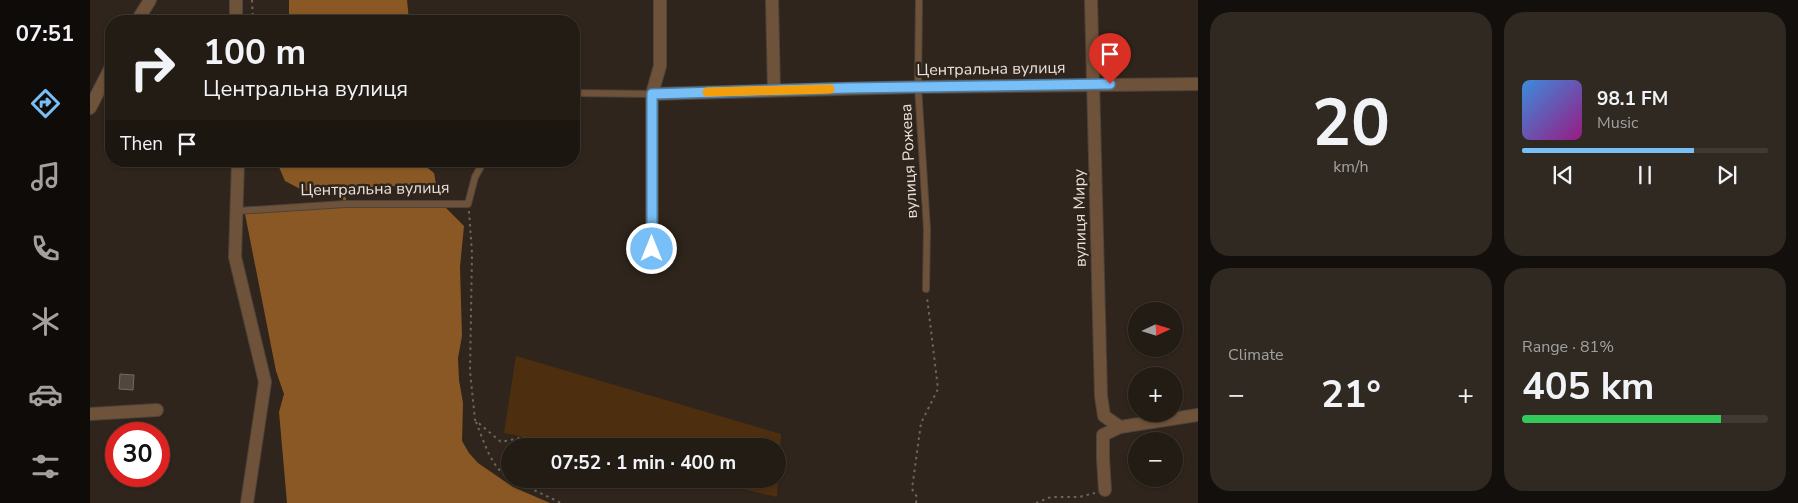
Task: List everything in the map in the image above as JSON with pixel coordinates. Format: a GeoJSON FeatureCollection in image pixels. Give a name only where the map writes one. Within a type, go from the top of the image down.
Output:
{"type":"FeatureCollection","features":[{"type":"Feature","properties":{"kind":"street"},"geometry":{"type":"LineString","coordinates":[[141,15],[150,0]]}},
{"type":"Feature","properties":{"kind":"street"},"geometry":{"type":"LineString","coordinates":[[236,0],[236,15]]}},
{"type":"Feature","properties":{"kind":"street"},"geometry":{"type":"LineString","coordinates":[[652,249],[652,94],[660,66],[660,0]]}},
{"type":"Feature","properties":{"kind":"street"},"geometry":{"type":"LineString","coordinates":[[772,0],[774,90]]}},
{"type":"Feature","properties":{"kind":"street","name":"вулиця Миру"},"geometry":{"type":"LineString","coordinates":[[1091,0],[1101,396],[1104,416],[1120,427]]}},
{"type":"Feature","properties":{"kind":"street"},"geometry":{"type":"LineString","coordinates":[[90,108],[105,79]]}},
{"type":"Feature","properties":{"kind":"street","name":"Центральна вулиця"},"geometry":{"type":"LineString","coordinates":[[652,94],[918,87],[1198,84]]}},
{"type":"Feature","properties":{"kind":"street"},"geometry":{"type":"LineString","coordinates":[[238,167],[235,257],[265,382],[247,503]]}},
{"type":"Feature","properties":{"kind":"street"},"geometry":{"type":"LineString","coordinates":[[90,414],[157,410]]}},
{"type":"Feature","properties":{"kind":"street"},"geometry":{"type":"LineString","coordinates":[[1105,490],[1102,458],[1103,435],[1120,427],[1198,415]]}},
{"type":"Feature","properties":{"kind":"lane","name":"вулиця Рожева"},"geometry":{"type":"LineString","coordinates":[[919,0],[918,87],[927,229],[926,289]]}},
{"type":"Feature","properties":{"kind":"lane","name":"Центральна вулиця"},"geometry":{"type":"LineString","coordinates":[[580,93],[652,94]]}},
{"type":"Feature","properties":{"kind":"lane","name":"Центральна вулиця"},"geometry":{"type":"LineString","coordinates":[[237,211],[345,204],[468,204],[475,177],[481,167]]}},
{"type":"Feature","properties":{"kind":"path"},"geometry":{"type":"LineString","coordinates":[[252,0],[253,15]]}},
{"type":"Feature","properties":{"kind":"path"},"geometry":{"type":"LineString","coordinates":[[468,204],[472,253],[470,371],[476,420],[488,451],[501,472]]}},
{"type":"Feature","properties":{"kind":"path"},"geometry":{"type":"LineString","coordinates":[[916,503],[917,497],[912,488],[922,423],[938,389],[926,289]]}},
{"type":"Feature","properties":{"kind":"path"},"geometry":{"type":"LineString","coordinates":[[476,420],[501,442],[524,437]]}},
{"type":"Feature","properties":{"kind":"path"},"geometry":{"type":"LineString","coordinates":[[531,488],[561,503]]}},
{"type":"Feature","properties":{"kind":"path"},"geometry":{"type":"LineString","coordinates":[[1036,503],[1051,497],[1079,497],[1105,490]]}},
{"type":"Feature","properties":{"kind":"shaded area"},"geometry":{"type":"Polygon","coordinates":[[[289,0],[407,0],[408,15],[289,15],[289,0]]]}},
{"type":"Feature","properties":{"kind":"shaded area"},"geometry":{"type":"Polygon","coordinates":[[[279,167],[426,167],[434,173],[436,184],[304,191],[285,181],[279,167]]]}},
{"type":"Feature","properties":{"kind":"shaded area"},"geometry":{"type":"Polygon","coordinates":[[[345,204],[442,204],[464,226],[460,267],[462,336],[458,358],[463,403],[462,441],[478,463],[501,479],[501,488],[515,488],[550,503],[287,503],[279,412],[284,394],[276,371],[245,214],[345,204]]]}},
{"type":"Feature","properties":{"kind":"shaded area"},"geometry":{"type":"Polygon","coordinates":[[[516,356],[781,434],[781,438],[527,438],[504,433],[516,356]]]}},
{"type":"Feature","properties":{"kind":"shaded area"},"geometry":{"type":"Polygon","coordinates":[[[740,488],[778,488],[777,497],[740,488]]]}},
{"type":"Feature","properties":{"kind":"building"},"geometry":{"type":"Polygon","coordinates":[[[120,374],[134,375],[133,390],[119,389],[120,374]]]}},
{"type":"Feature","properties":{"kind":"waterway"},"geometry":{"type":"LineString","coordinates":[[343,189],[345,203]]}},
{"type":"Feature","properties":{"kind":"slow traffic"},"geometry":{"type":"LineString","coordinates":[[707,92],[830,89]]}},
{"type":"Feature","properties":{"kind":"route"},"geometry":{"type":"LineString","coordinates":[[652,249],[652,94],[846,88],[1110,84]]}}]}
